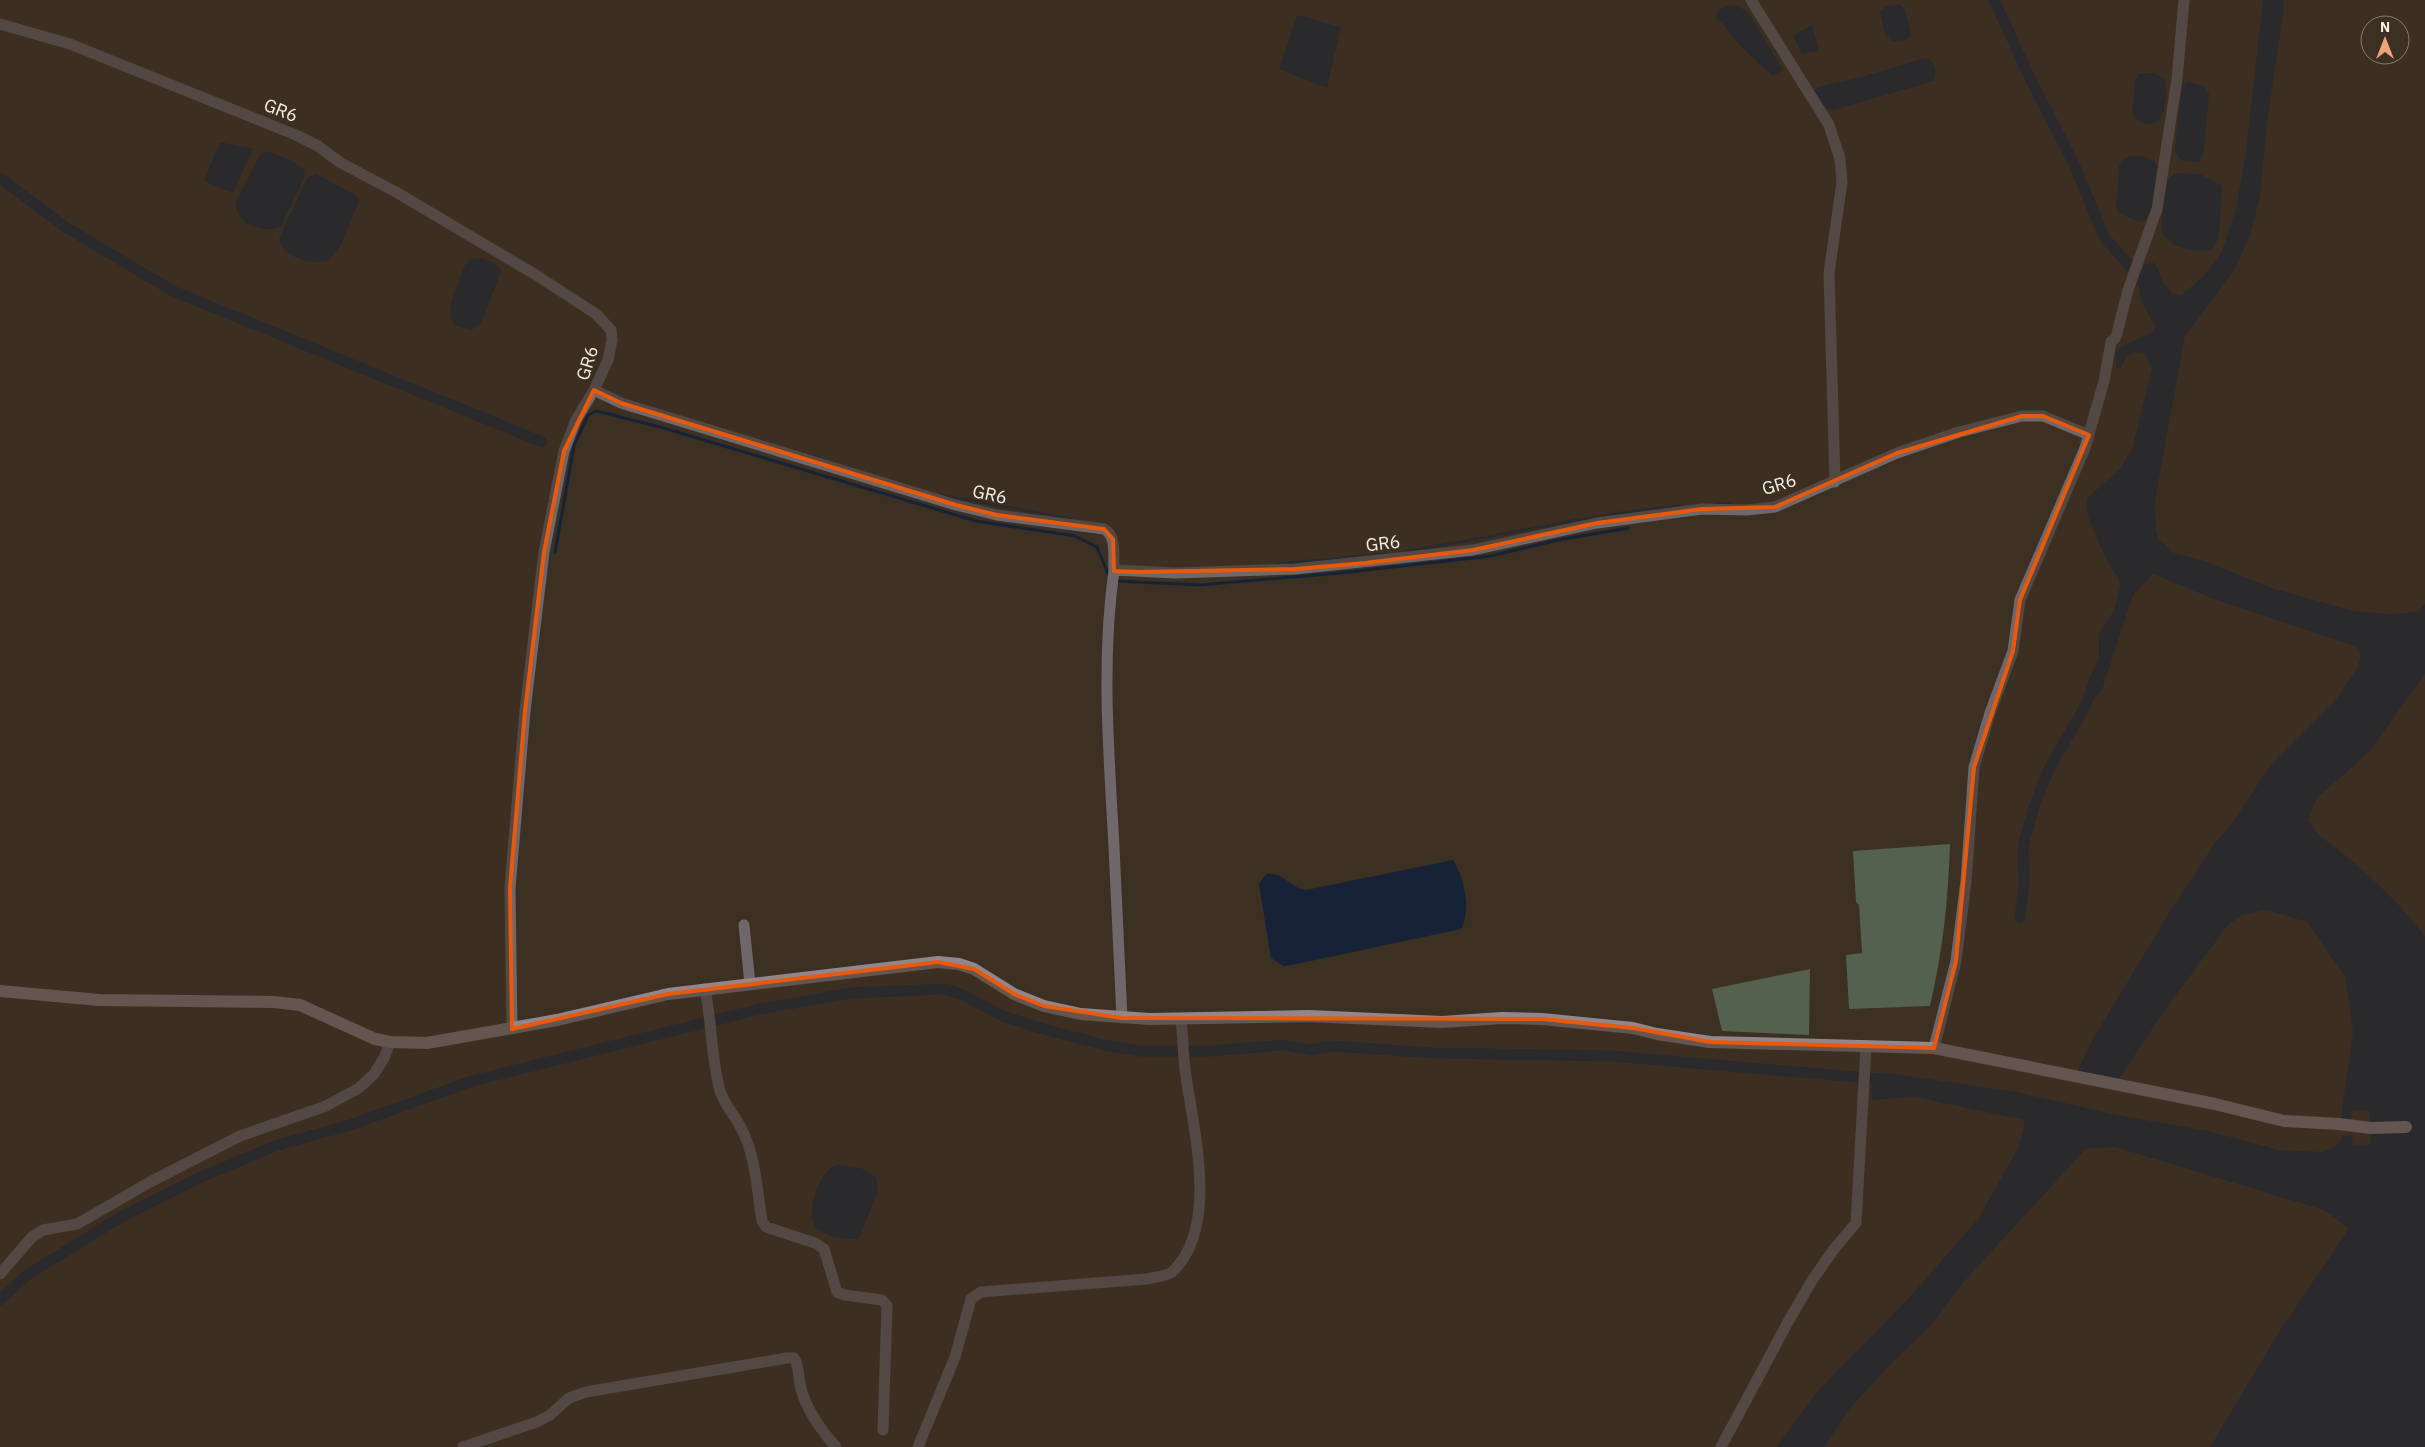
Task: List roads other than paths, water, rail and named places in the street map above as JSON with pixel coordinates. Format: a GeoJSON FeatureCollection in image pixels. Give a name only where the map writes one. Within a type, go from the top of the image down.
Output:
{"type":"FeatureCollection","features":[{"type":"Feature","properties":{"kind":"main road"},"geometry":{"type":"LineString","coordinates":[[0,991],[100,1000],[274,1002],[300,1005],[375,1039],[390,1042],[427,1043],[512,1028],[668,994],[938,962],[959,964],[974,969],[1014,994],[1044,1006],[1081,1014],[1181,1024],[1309,1016],[1442,1022],[1502,1018],[1568,1020],[1633,1028],[1657,1034],[1710,1042],[1866,1052],[1934,1048],[2215,1104],[2284,1121],[2371,1128],[2406,1127]]}},
{"type":"Feature","properties":{"kind":"street"},"geometry":{"type":"LineString","coordinates":[[1751,0],[1829,125],[1840,159],[1842,182],[1829,273],[1834,482]]}},
{"type":"Feature","properties":{"kind":"street"},"geometry":{"type":"LineString","coordinates":[[1934,1048],[1956,962],[1966,881],[1974,767],[1990,713],[2014,652],[2020,600],[2088,435],[2104,381],[2109,349],[2120,326],[2128,290],[2157,209],[2165,167],[2177,79],[2184,0]]}},
{"type":"Feature","properties":{"kind":"street","name":"GR6"},"geometry":{"type":"LineString","coordinates":[[0,24],[70,44],[296,134],[318,146],[341,163],[396,192],[536,275],[596,314],[611,330],[612,340],[608,360],[594,390],[621,403],[956,505],[997,515],[1104,529],[1109,532],[1112,539],[1114,570],[1175,573],[1295,569],[1473,550],[1597,523],[1702,509],[1747,510],[1775,507],[1916,446],[1965,430],[2022,416],[2043,416],[2088,435]]}},
{"type":"Feature","properties":{"kind":"street"},"geometry":{"type":"LineString","coordinates":[[512,1028],[510,888],[525,711],[542,562],[564,451],[576,420],[594,390]]}},
{"type":"Feature","properties":{"kind":"street"},"geometry":{"type":"LineString","coordinates":[[1114,570],[1107,622],[1106,670],[1108,751],[1120,941],[1122,1018]]}},
{"type":"Feature","properties":{"kind":"street"},"geometry":{"type":"LineString","coordinates":[[744,924],[750,984]]}},
{"type":"Feature","properties":{"kind":"street"},"geometry":{"type":"LineString","coordinates":[[705,989],[720,1092],[732,1116],[741,1127],[749,1149],[762,1221],[766,1227],[815,1243],[824,1249],[837,1292],[845,1295],[882,1300],[887,1306],[883,1430]]}},
{"type":"Feature","properties":{"kind":"street"},"geometry":{"type":"LineString","coordinates":[[918,1447],[956,1357],[971,1299],[975,1295],[981,1292],[1147,1279],[1171,1273],[1180,1262],[1191,1241],[1196,1226],[1199,1209],[1200,1180],[1198,1152],[1184,1068],[1181,1024]]}},
{"type":"Feature","properties":{"kind":"street"},"geometry":{"type":"LineString","coordinates":[[0,1274],[32,1237],[43,1230],[77,1224],[142,1187],[240,1136],[326,1106],[359,1088],[374,1074],[384,1058],[390,1042]]}},
{"type":"Feature","properties":{"kind":"street"},"geometry":{"type":"LineString","coordinates":[[1721,1447],[1813,1279],[1834,1249],[1856,1223],[1866,1052]]}},
{"type":"Feature","properties":{"kind":"street"},"geometry":{"type":"LineString","coordinates":[[463,1447],[537,1422],[550,1415],[569,1398],[586,1392],[787,1358],[794,1358],[798,1364],[798,1378],[805,1401],[814,1418],[836,1447]]}},
{"type":"Feature","properties":{"kind":"water"},"geometry":{"type":"Polygon","coordinates":[[[2263,0],[2283,0],[2284,8],[2267,123],[2260,196],[2250,235],[2235,269],[2185,336],[2155,501],[2156,532],[2159,539],[2174,553],[2201,560],[2272,588],[2353,611],[2390,614],[2417,612],[2425,604],[2425,674],[2369,752],[2317,798],[2308,820],[2320,835],[2388,894],[2409,916],[2425,937],[2425,1447],[2210,1447],[2279,1332],[2349,1228],[2324,1210],[2115,1147],[2088,1148],[2082,1153],[1961,1285],[1934,1322],[1850,1408],[1824,1447],[1777,1447],[1815,1394],[1908,1299],[1978,1219],[2018,1148],[2024,1128],[2024,1120],[1915,1097],[1872,1100],[1870,1089],[1882,1072],[2017,1092],[2122,1116],[2209,1131],[2279,1150],[2323,1152],[2339,1144],[2342,1136],[2353,1135],[2352,1146],[2371,1144],[2369,1110],[2351,1111],[2352,1122],[2340,1123],[2353,1032],[2345,977],[2307,922],[2267,910],[2242,915],[2228,925],[2164,1011],[2117,1082],[2078,1072],[2093,1039],[2169,913],[2214,844],[2229,828],[2271,764],[2337,698],[2358,667],[2361,654],[2354,646],[2211,598],[2153,574],[2133,595],[2102,690],[2097,696],[2088,696],[2086,687],[2099,656],[2099,634],[2114,610],[2120,586],[2118,578],[2106,559],[2089,519],[2086,508],[2087,498],[2120,469],[2132,449],[2152,368],[2145,354],[2140,353],[2129,355],[2121,369],[2116,367],[2115,353],[2121,347],[2152,332],[2155,326],[2141,301],[2139,287],[2144,264],[2155,263],[2164,284],[2173,294],[2181,295],[2202,278],[2222,252],[2236,208],[2246,151],[2263,0]]]}},
{"type":"Feature","properties":{"kind":"water"},"geometry":{"type":"Polygon","coordinates":[[[1900,4],[1905,9],[1911,35],[1906,40],[1893,42],[1885,34],[1880,11],[1886,6],[1900,4]]]}},
{"type":"Feature","properties":{"kind":"water"},"geometry":{"type":"Polygon","coordinates":[[[1733,5],[1748,11],[1783,70],[1773,76],[1742,48],[1722,23],[1715,18],[1719,9],[1733,5]]]}},
{"type":"Feature","properties":{"kind":"water"},"geometry":{"type":"Polygon","coordinates":[[[1297,15],[1341,27],[1327,88],[1279,69],[1297,15]]]}},
{"type":"Feature","properties":{"kind":"water"},"geometry":{"type":"Polygon","coordinates":[[[1812,25],[1819,51],[1802,54],[1793,35],[1812,25]]]}},
{"type":"Feature","properties":{"kind":"water"},"geometry":{"type":"Polygon","coordinates":[[[1925,58],[1934,64],[1936,73],[1934,81],[1834,110],[1823,108],[1814,90],[1818,87],[1861,77],[1925,58]]]}},
{"type":"Feature","properties":{"kind":"water"},"geometry":{"type":"Polygon","coordinates":[[[2155,73],[2165,79],[2166,86],[2164,110],[2161,117],[2151,124],[2138,121],[2133,117],[2132,113],[2135,81],[2139,74],[2155,73]]]}},
{"type":"Feature","properties":{"kind":"water"},"geometry":{"type":"Polygon","coordinates":[[[2188,82],[2202,85],[2209,93],[2204,151],[2199,162],[2189,162],[2179,158],[2175,146],[2182,86],[2188,82]]]}},
{"type":"Feature","properties":{"kind":"water"},"geometry":{"type":"Polygon","coordinates":[[[220,142],[253,149],[233,193],[204,181],[220,142]]]}},
{"type":"Feature","properties":{"kind":"water"},"geometry":{"type":"Polygon","coordinates":[[[266,151],[291,160],[305,170],[304,178],[281,227],[274,229],[258,228],[245,221],[237,210],[236,202],[260,155],[266,151]]]}},
{"type":"Feature","properties":{"kind":"water"},"geometry":{"type":"Polygon","coordinates":[[[2129,156],[2149,158],[2158,166],[2155,203],[2146,220],[2138,222],[2119,213],[2116,207],[2119,165],[2122,160],[2129,156]]]}},
{"type":"Feature","properties":{"kind":"water"},"geometry":{"type":"Polygon","coordinates":[[[316,174],[360,199],[339,249],[329,260],[322,262],[307,261],[291,255],[285,251],[279,238],[307,178],[316,174]]]}},
{"type":"Feature","properties":{"kind":"water"},"geometry":{"type":"Polygon","coordinates":[[[2173,174],[2200,174],[2222,186],[2219,237],[2212,250],[2189,250],[2174,245],[2164,235],[2161,228],[2167,180],[2173,174]]]}},
{"type":"Feature","properties":{"kind":"water"},"geometry":{"type":"Polygon","coordinates":[[[475,258],[490,261],[497,265],[501,271],[482,322],[472,330],[455,326],[452,320],[451,304],[465,265],[468,261],[475,258]]]}},
{"type":"Feature","properties":{"kind":"water"},"geometry":{"type":"Polygon","coordinates":[[[1453,860],[1465,894],[1466,913],[1461,929],[1292,965],[1283,966],[1271,958],[1259,884],[1266,874],[1282,877],[1300,889],[1306,890],[1453,860]]]}},
{"type":"Feature","properties":{"kind":"water"},"geometry":{"type":"Polygon","coordinates":[[[837,1164],[861,1168],[876,1177],[878,1190],[859,1239],[842,1238],[823,1233],[818,1230],[812,1219],[813,1201],[820,1182],[825,1174],[837,1164]]]}},
{"type":"Feature","properties":{"kind":"waterway"},"geometry":{"type":"LineString","coordinates":[[1994,0],[2030,78],[2074,164],[2104,237],[2150,289]]}},
{"type":"Feature","properties":{"kind":"waterway"},"geometry":{"type":"LineString","coordinates":[[0,178],[67,228],[173,291],[542,442]]}},
{"type":"Feature","properties":{"kind":"waterway"},"geometry":{"type":"LineString","coordinates":[[555,552],[574,446],[588,415],[597,411],[660,427],[976,521],[1075,536],[1097,547],[1109,576]]}},
{"type":"Feature","properties":{"kind":"waterway"},"geometry":{"type":"LineString","coordinates":[[942,495],[1071,519]]}},
{"type":"Feature","properties":{"kind":"waterway"},"geometry":{"type":"LineString","coordinates":[[1715,504],[1731,503]]}},
{"type":"Feature","properties":{"kind":"waterway"},"geometry":{"type":"LineString","coordinates":[[1404,552],[1611,514],[1681,506]]}},
{"type":"Feature","properties":{"kind":"waterway"},"geometry":{"type":"LineString","coordinates":[[1116,581],[1200,585],[1340,573],[1491,556],[1558,540],[1628,528]]}},
{"type":"Feature","properties":{"kind":"waterway"},"geometry":{"type":"LineString","coordinates":[[1277,564],[1385,554]]}},
{"type":"Feature","properties":{"kind":"waterway"},"geometry":{"type":"LineString","coordinates":[[2020,918],[2024,882],[2023,846],[2034,807],[2049,769],[2083,710],[2095,683]]}},
{"type":"Feature","properties":{"kind":"waterway"},"geometry":{"type":"LineString","coordinates":[[0,1300],[27,1275],[121,1217],[201,1177],[278,1145],[350,1125],[472,1081],[760,1009],[851,993],[945,989],[961,994],[1003,1016],[1040,1028],[1104,1045],[1140,1051],[1210,1051],[1283,1045],[1311,1050],[1333,1046],[1433,1053],[1612,1056],[1891,1080]]}}]}
